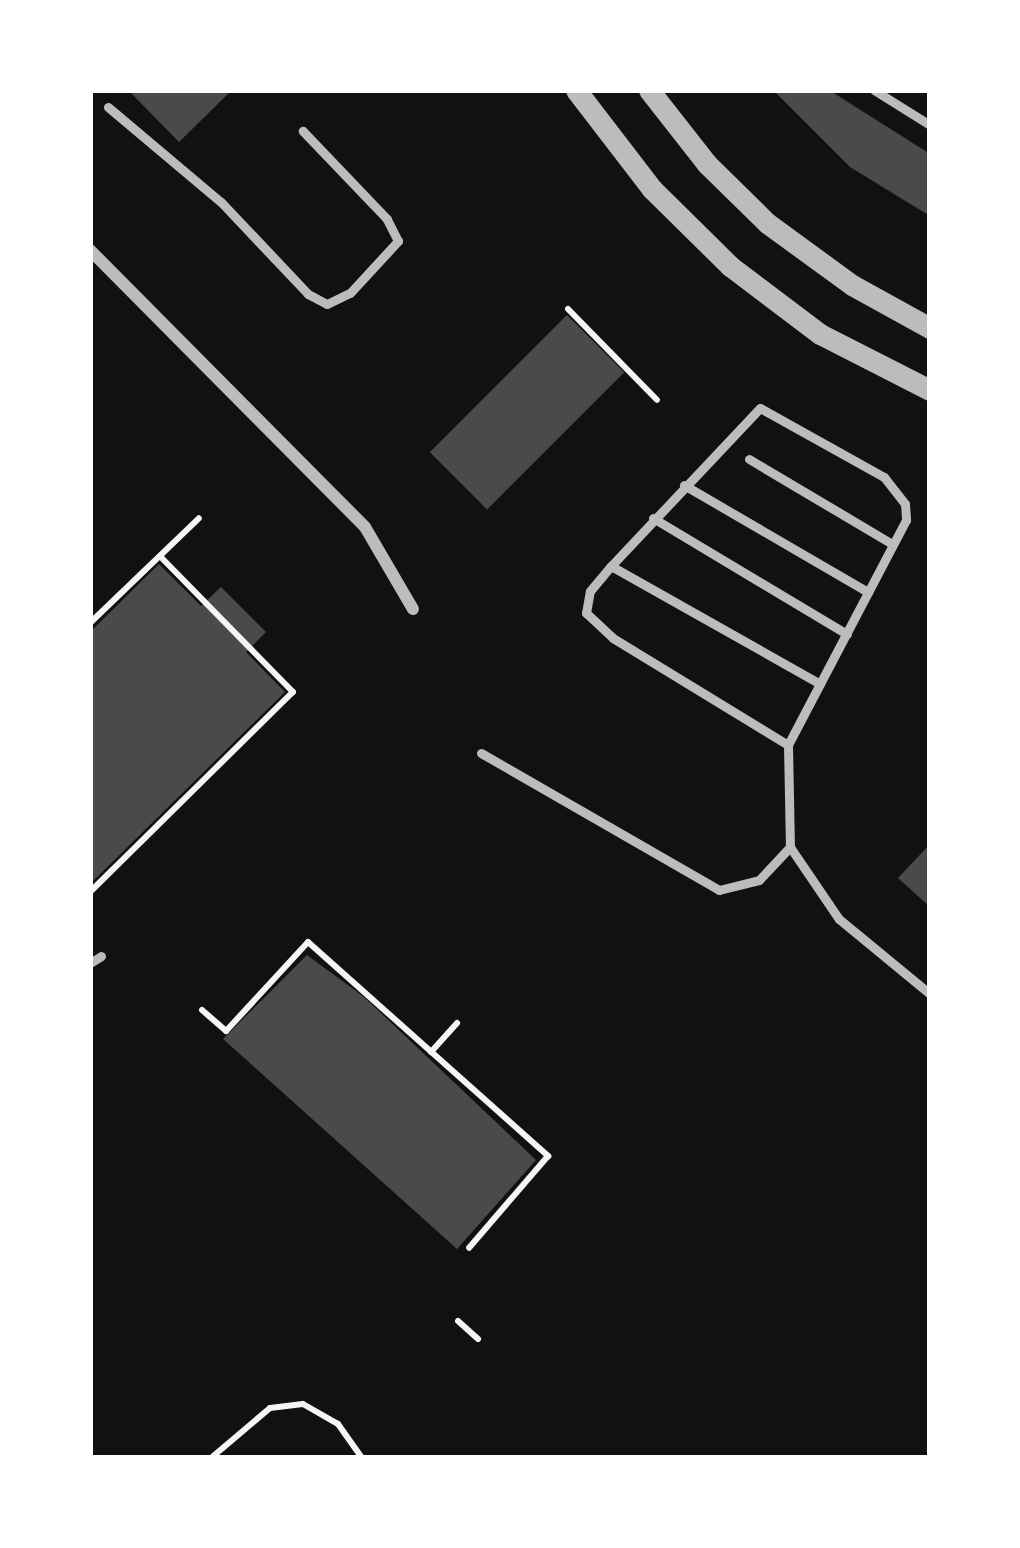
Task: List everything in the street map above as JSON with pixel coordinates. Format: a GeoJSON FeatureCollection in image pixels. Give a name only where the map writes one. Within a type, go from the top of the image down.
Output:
{"type":"FeatureCollection","features":[{"type":"Feature","properties":{"kind":"street"},"geometry":{"type":"LineString","coordinates":[[576,90],[652,189],[730,266],[820,334],[930,390]]}},
{"type":"Feature","properties":{"kind":"street"},"geometry":{"type":"LineString","coordinates":[[649,90],[707,164],[767,223],[852,285],[930,328]]}},
{"type":"Feature","properties":{"kind":"street"},"geometry":{"type":"LineString","coordinates":[[90,250],[365,527],[413,610]]}},
{"type":"Feature","properties":{"kind":"lane"},"geometry":{"type":"LineString","coordinates":[[874,90],[930,125]]}},
{"type":"Feature","properties":{"kind":"lane"},"geometry":{"type":"LineString","coordinates":[[108,107],[327,304],[350,293],[398,241],[387,219],[303,131]]}},
{"type":"Feature","properties":{"kind":"lane"},"geometry":{"type":"LineString","coordinates":[[788,745],[593,625],[590,591],[750,413],[770,409],[901,493],[906,520],[788,745],[790,847],[839,919],[930,994]]}},
{"type":"Feature","properties":{"kind":"lane"},"geometry":{"type":"LineString","coordinates":[[748,459],[892,544]]}},
{"type":"Feature","properties":{"kind":"lane"},"geometry":{"type":"LineString","coordinates":[[684,484],[868,592]]}},
{"type":"Feature","properties":{"kind":"lane"},"geometry":{"type":"LineString","coordinates":[[653,518],[847,634]]}},
{"type":"Feature","properties":{"kind":"lane"},"geometry":{"type":"LineString","coordinates":[[611,566],[820,684]]}},
{"type":"Feature","properties":{"kind":"lane"},"geometry":{"type":"LineString","coordinates":[[481,753],[719,890],[759,880],[790,847]]}},
{"type":"Feature","properties":{"kind":"lane"},"geometry":{"type":"LineString","coordinates":[[90,963],[101,956]]}},
{"type":"Feature","properties":{"kind":"path"},"geometry":{"type":"LineString","coordinates":[[568,309],[657,400]]}},
{"type":"Feature","properties":{"kind":"path"},"geometry":{"type":"LineString","coordinates":[[90,623],[199,518]]}},
{"type":"Feature","properties":{"kind":"path"},"geometry":{"type":"LineString","coordinates":[[90,892],[292,692],[160,556]]}},
{"type":"Feature","properties":{"kind":"path"},"geometry":{"type":"LineString","coordinates":[[202,1010],[226,1031],[308,942],[548,1156],[469,1248]]}},
{"type":"Feature","properties":{"kind":"path"},"geometry":{"type":"LineString","coordinates":[[431,1052],[457,1023]]}},
{"type":"Feature","properties":{"kind":"path"},"geometry":{"type":"LineString","coordinates":[[458,1322],[478,1340]]}},
{"type":"Feature","properties":{"kind":"path"},"geometry":{"type":"LineString","coordinates":[[211,1458],[270,1408],[303,1404],[338,1424],[362,1458]]}},
{"type":"Feature","properties":{"kind":"building"},"geometry":{"type":"Polygon","coordinates":[[[128,90],[232,90],[179,142],[128,90]]]}},
{"type":"Feature","properties":{"kind":"building"},"geometry":{"type":"Polygon","coordinates":[[[773,90],[829,90],[930,154],[930,216],[850,167],[773,90]]]}},
{"type":"Feature","properties":{"kind":"building"},"geometry":{"type":"Polygon","coordinates":[[[567,315],[624,372],[487,509],[430,452],[567,315]]]}},
{"type":"Feature","properties":{"kind":"building"},"geometry":{"type":"Polygon","coordinates":[[[159,564],[201,606],[221,587],[266,632],[246,652],[285,692],[90,884],[90,632],[159,564]]]}},
{"type":"Feature","properties":{"kind":"building"},"geometry":{"type":"Polygon","coordinates":[[[930,844],[930,907],[898,878],[930,844]]]}},
{"type":"Feature","properties":{"kind":"building"},"geometry":{"type":"Polygon","coordinates":[[[307,955],[364,997],[536,1160],[457,1249],[223,1039],[307,955]]]}}]}
